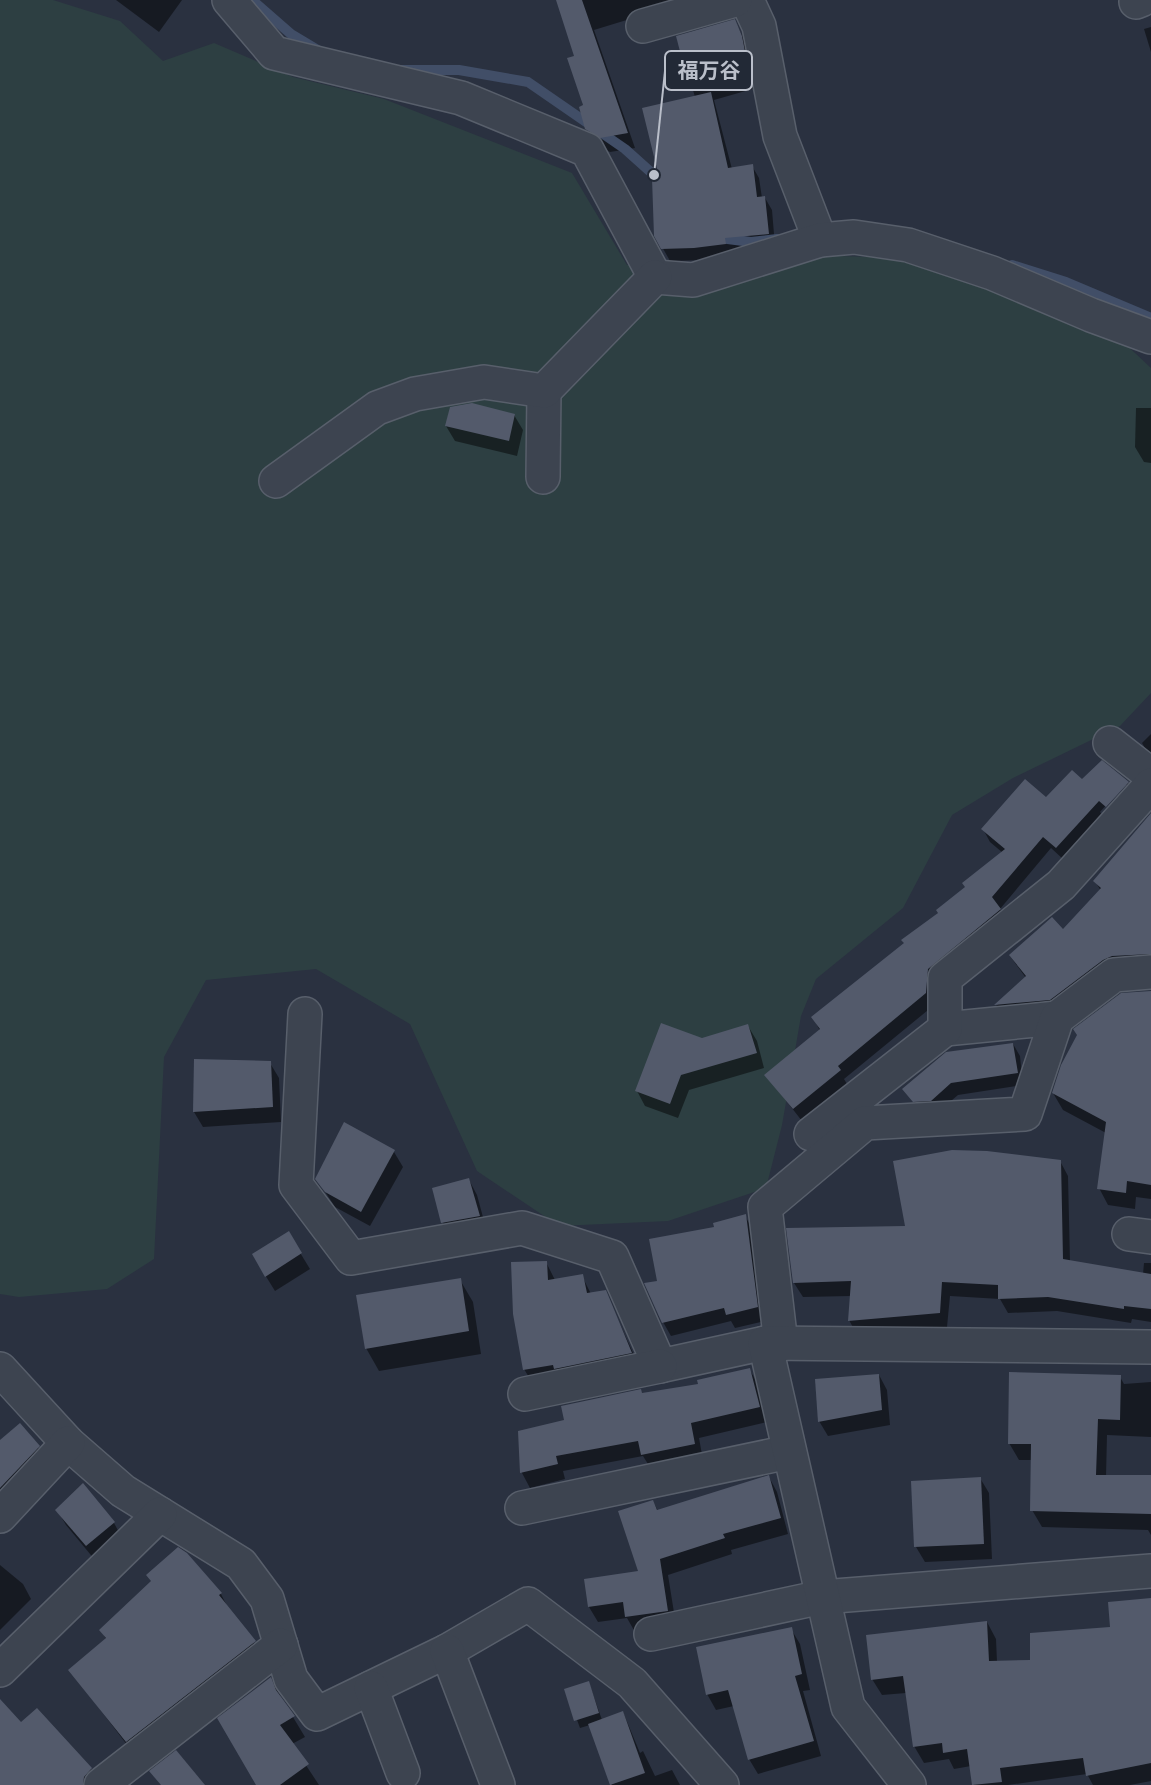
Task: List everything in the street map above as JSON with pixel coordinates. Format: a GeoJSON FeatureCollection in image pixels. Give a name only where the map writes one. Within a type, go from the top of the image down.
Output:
{"type":"FeatureCollection","features":[{"type":"Feature","properties":{"kind":"street"},"geometry":{"type":"LineString","coordinates":[[229,0],[274,53],[461,98],[587,150],[655,277]]}},
{"type":"Feature","properties":{"kind":"street"},"geometry":{"type":"LineString","coordinates":[[643,26],[735,0]]}},
{"type":"Feature","properties":{"kind":"street"},"geometry":{"type":"LineString","coordinates":[[747,0],[759,26],[780,136],[820,240]]}},
{"type":"Feature","properties":{"kind":"street"},"geometry":{"type":"LineString","coordinates":[[655,277],[693,280],[820,240],[854,237],[908,245],[992,273],[1091,315],[1151,337]]}},
{"type":"Feature","properties":{"kind":"street"},"geometry":{"type":"LineString","coordinates":[[543,477],[544,391],[655,277]]}},
{"type":"Feature","properties":{"kind":"street"},"geometry":{"type":"LineString","coordinates":[[276,481],[377,408],[415,394],[484,382],[544,391]]}},
{"type":"Feature","properties":{"kind":"street"},"geometry":{"type":"LineString","coordinates":[[1110,743],[1151,775]]}},
{"type":"Feature","properties":{"kind":"street"},"geometry":{"type":"LineString","coordinates":[[945,1029],[945,978],[1061,885],[1151,785]]}},
{"type":"Feature","properties":{"kind":"street"},"geometry":{"type":"LineString","coordinates":[[811,1134],[945,1029],[1057,1018],[1114,975],[1151,972]]}},
{"type":"Feature","properties":{"kind":"street"},"geometry":{"type":"LineString","coordinates":[[305,1014],[296,1185],[351,1258],[522,1228],[612,1257],[660,1366]]}},
{"type":"Feature","properties":{"kind":"street"},"geometry":{"type":"LineString","coordinates":[[909,1785],[848,1707],[789,1452],[773,1344],[765,1207],[865,1123],[1025,1114],[1057,1018]]}},
{"type":"Feature","properties":{"kind":"street"},"geometry":{"type":"LineString","coordinates":[[525,1395],[773,1344],[1151,1347]]}},
{"type":"Feature","properties":{"kind":"street"},"geometry":{"type":"LineString","coordinates":[[0,1369],[68,1443],[123,1491],[242,1564],[267,1599],[291,1679],[317,1714],[447,1651],[528,1604],[632,1683],[722,1785]]}},
{"type":"Feature","properties":{"kind":"street"},"geometry":{"type":"LineString","coordinates":[[0,1515],[68,1443]]}},
{"type":"Feature","properties":{"kind":"street"},"geometry":{"type":"LineString","coordinates":[[522,1508],[789,1452]]}},
{"type":"Feature","properties":{"kind":"street"},"geometry":{"type":"LineString","coordinates":[[0,1670],[160,1514]]}},
{"type":"Feature","properties":{"kind":"street"},"geometry":{"type":"LineString","coordinates":[[651,1634],[822,1597],[1151,1571]]}},
{"type":"Feature","properties":{"kind":"street"},"geometry":{"type":"LineString","coordinates":[[101,1785],[280,1645]]}},
{"type":"Feature","properties":{"kind":"street"},"geometry":{"type":"LineString","coordinates":[[447,1651],[498,1785]]}},
{"type":"Feature","properties":{"kind":"street"},"geometry":{"type":"LineString","coordinates":[[371,1688],[403,1773]]}},
{"type":"Feature","properties":{"kind":"shaded area"},"geometry":{"type":"Polygon","coordinates":[[[0,0],[53,0],[120,21],[163,61],[214,43],[293,77],[384,99],[572,173],[627,265],[738,265],[805,255],[907,258],[1120,339],[1151,368],[1151,693],[1120,726],[1013,778],[952,815],[903,908],[816,979],[801,1016],[782,1125],[766,1188],[668,1221],[559,1226],[477,1171],[410,1024],[316,969],[206,980],[164,1057],[154,1259],[107,1289],[19,1297],[0,1294],[0,0]]]}},
{"type":"Feature","properties":{"kind":"building"},"geometry":{"type":"Polygon","coordinates":[[[556,0],[582,0],[628,133],[600,138],[585,129],[579,107],[583,105],[567,58],[574,56],[556,0]]]}},
{"type":"Feature","properties":{"kind":"building"},"geometry":{"type":"Polygon","coordinates":[[[735,19],[742,36],[749,72],[690,90],[676,36],[735,19]]]}},
{"type":"Feature","properties":{"kind":"building"},"geometry":{"type":"Polygon","coordinates":[[[711,92],[728,168],[753,164],[757,197],[765,196],[769,234],[725,238],[726,244],[661,249],[654,236],[652,178],[659,177],[642,108],[711,92]]]}},
{"type":"Feature","properties":{"kind":"building"},"geometry":{"type":"Polygon","coordinates":[[[472,403],[515,414],[509,441],[445,426],[450,407],[472,403]]]}},
{"type":"Feature","properties":{"kind":"building"},"geometry":{"type":"Polygon","coordinates":[[[1102,760],[1129,782],[1106,807],[1099,801],[1056,848],[1043,837],[992,897],[1001,909],[928,969],[926,993],[838,1066],[841,1070],[793,1109],[764,1075],[820,1029],[811,1017],[904,943],[901,940],[938,913],[936,910],[965,887],[962,883],[1005,849],[981,829],[1025,779],[1046,797],[1072,770],[1082,779],[1102,760]]]}},
{"type":"Feature","properties":{"kind":"building"},"geometry":{"type":"Polygon","coordinates":[[[1151,813],[1151,954],[1112,956],[1103,960],[1050,1000],[994,1005],[1026,976],[1009,955],[1052,917],[1063,929],[1101,888],[1093,881],[1151,813]]]}},
{"type":"Feature","properties":{"kind":"building"},"geometry":{"type":"Polygon","coordinates":[[[1151,991],[1151,1185],[1127,1181],[1126,1193],[1097,1189],[1106,1122],[1052,1093],[1061,1065],[1077,1035],[1073,1029],[1121,993],[1151,991]]]}},
{"type":"Feature","properties":{"kind":"building"},"geometry":{"type":"Polygon","coordinates":[[[661,1023],[702,1038],[748,1024],[757,1053],[681,1075],[670,1104],[635,1091],[661,1023]]]}},
{"type":"Feature","properties":{"kind":"building"},"geometry":{"type":"Polygon","coordinates":[[[1013,1043],[1018,1073],[951,1083],[931,1101],[913,1102],[902,1089],[946,1052],[1013,1043]]]}},
{"type":"Feature","properties":{"kind":"building"},"geometry":{"type":"Polygon","coordinates":[[[194,1059],[271,1061],[273,1107],[193,1112],[194,1059]]]}},
{"type":"Feature","properties":{"kind":"building"},"geometry":{"type":"Polygon","coordinates":[[[344,1122],[395,1150],[361,1212],[325,1192],[315,1179],[344,1122]]]}},
{"type":"Feature","properties":{"kind":"building"},"geometry":{"type":"Polygon","coordinates":[[[952,1150],[987,1151],[1061,1160],[1063,1259],[1151,1274],[1151,1309],[1124,1306],[1124,1309],[1048,1297],[998,1299],[998,1285],[942,1282],[940,1313],[848,1321],[851,1281],[793,1283],[786,1228],[905,1226],[893,1161],[952,1150]]]}},
{"type":"Feature","properties":{"kind":"building"},"geometry":{"type":"Polygon","coordinates":[[[469,1178],[480,1216],[441,1223],[432,1188],[469,1178]]]}},
{"type":"Feature","properties":{"kind":"building"},"geometry":{"type":"Polygon","coordinates":[[[746,1214],[758,1307],[726,1315],[724,1308],[662,1323],[644,1283],[657,1281],[649,1239],[714,1227],[713,1223],[746,1214]]]}},
{"type":"Feature","properties":{"kind":"building"},"geometry":{"type":"Polygon","coordinates":[[[289,1231],[302,1253],[265,1277],[252,1254],[289,1231]]]}},
{"type":"Feature","properties":{"kind":"building"},"geometry":{"type":"Polygon","coordinates":[[[547,1261],[548,1280],[583,1274],[587,1293],[606,1290],[632,1353],[554,1369],[553,1365],[523,1370],[513,1314],[511,1262],[547,1261]]]}},
{"type":"Feature","properties":{"kind":"building"},"geometry":{"type":"Polygon","coordinates":[[[461,1278],[469,1331],[365,1349],[356,1295],[461,1278]]]}},
{"type":"Feature","properties":{"kind":"building"},"geometry":{"type":"Polygon","coordinates":[[[750,1368],[760,1407],[691,1423],[695,1444],[641,1455],[638,1441],[556,1456],[558,1464],[520,1473],[518,1431],[564,1420],[561,1406],[641,1389],[642,1393],[698,1384],[697,1380],[750,1368]]]}},
{"type":"Feature","properties":{"kind":"building"},"geometry":{"type":"Polygon","coordinates":[[[1009,1372],[1121,1375],[1120,1420],[1098,1419],[1096,1475],[1151,1475],[1151,1514],[1030,1511],[1031,1444],[1008,1444],[1009,1372]]]}},
{"type":"Feature","properties":{"kind":"building"},"geometry":{"type":"Polygon","coordinates":[[[879,1374],[882,1410],[818,1422],[815,1379],[879,1374]]]}},
{"type":"Feature","properties":{"kind":"building"},"geometry":{"type":"Polygon","coordinates":[[[20,1423],[40,1446],[0,1488],[0,1440],[20,1423]]]}},
{"type":"Feature","properties":{"kind":"building"},"geometry":{"type":"Polygon","coordinates":[[[769,1475],[781,1518],[723,1534],[725,1538],[660,1559],[668,1611],[625,1617],[623,1602],[588,1607],[584,1579],[638,1571],[618,1511],[653,1500],[657,1510],[769,1475]]]}},
{"type":"Feature","properties":{"kind":"building"},"geometry":{"type":"Polygon","coordinates":[[[981,1477],[984,1544],[914,1547],[911,1481],[981,1477]]]}},
{"type":"Feature","properties":{"kind":"building"},"geometry":{"type":"Polygon","coordinates":[[[83,1483],[115,1522],[86,1546],[55,1510],[83,1483]]]}},
{"type":"Feature","properties":{"kind":"building"},"geometry":{"type":"Polygon","coordinates":[[[178,1547],[187,1553],[222,1593],[219,1595],[256,1641],[126,1742],[68,1670],[106,1638],[99,1630],[151,1581],[146,1575],[178,1547]]]}},
{"type":"Feature","properties":{"kind":"building"},"geometry":{"type":"Polygon","coordinates":[[[1151,1598],[1151,1763],[1086,1776],[1083,1758],[1000,1768],[1002,1782],[972,1785],[967,1749],[943,1753],[942,1743],[913,1747],[903,1676],[871,1680],[866,1635],[987,1621],[989,1661],[1030,1660],[1030,1633],[1110,1627],[1108,1602],[1151,1598]]]}},
{"type":"Feature","properties":{"kind":"building"},"geometry":{"type":"Polygon","coordinates":[[[792,1627],[802,1674],[795,1676],[814,1741],[748,1760],[728,1690],[706,1695],[696,1647],[792,1627]]]}},
{"type":"Feature","properties":{"kind":"building"},"geometry":{"type":"Polygon","coordinates":[[[271,1677],[276,1690],[295,1716],[280,1725],[309,1764],[280,1785],[256,1785],[217,1718],[271,1677]]]}},
{"type":"Feature","properties":{"kind":"building"},"geometry":{"type":"Polygon","coordinates":[[[589,1681],[599,1713],[574,1721],[564,1689],[589,1681]]]}},
{"type":"Feature","properties":{"kind":"building"},"geometry":{"type":"Polygon","coordinates":[[[0,1699],[21,1722],[37,1708],[92,1768],[84,1777],[83,1785],[0,1785],[0,1699]]]}},
{"type":"Feature","properties":{"kind":"building"},"geometry":{"type":"Polygon","coordinates":[[[623,1711],[645,1773],[610,1785],[588,1724],[623,1711]]]}},
{"type":"Feature","properties":{"kind":"building"},"geometry":{"type":"Polygon","coordinates":[[[176,1750],[205,1785],[161,1785],[149,1771],[176,1750]]]}},
{"type":"Feature","properties":{"kind":"waterway"},"geometry":{"type":"LineString","coordinates":[[252,0],[291,34],[321,52]]}},
{"type":"Feature","properties":{"kind":"waterway"},"geometry":{"type":"LineString","coordinates":[[402,70],[459,70],[528,82],[625,149],[654,175],[663,188]]}},
{"type":"Feature","properties":{"kind":"waterway"},"geometry":{"type":"LineString","coordinates":[[712,237],[751,242],[777,239]]}},
{"type":"Feature","properties":{"kind":"waterway"},"geometry":{"type":"LineString","coordinates":[[1012,265],[1066,282],[1151,318]]}},
{"type":"Feature","properties":{"kind":"place","name":"福万谷"},"geometry":{"type":"Point","coordinates":[654,175]}}]}
